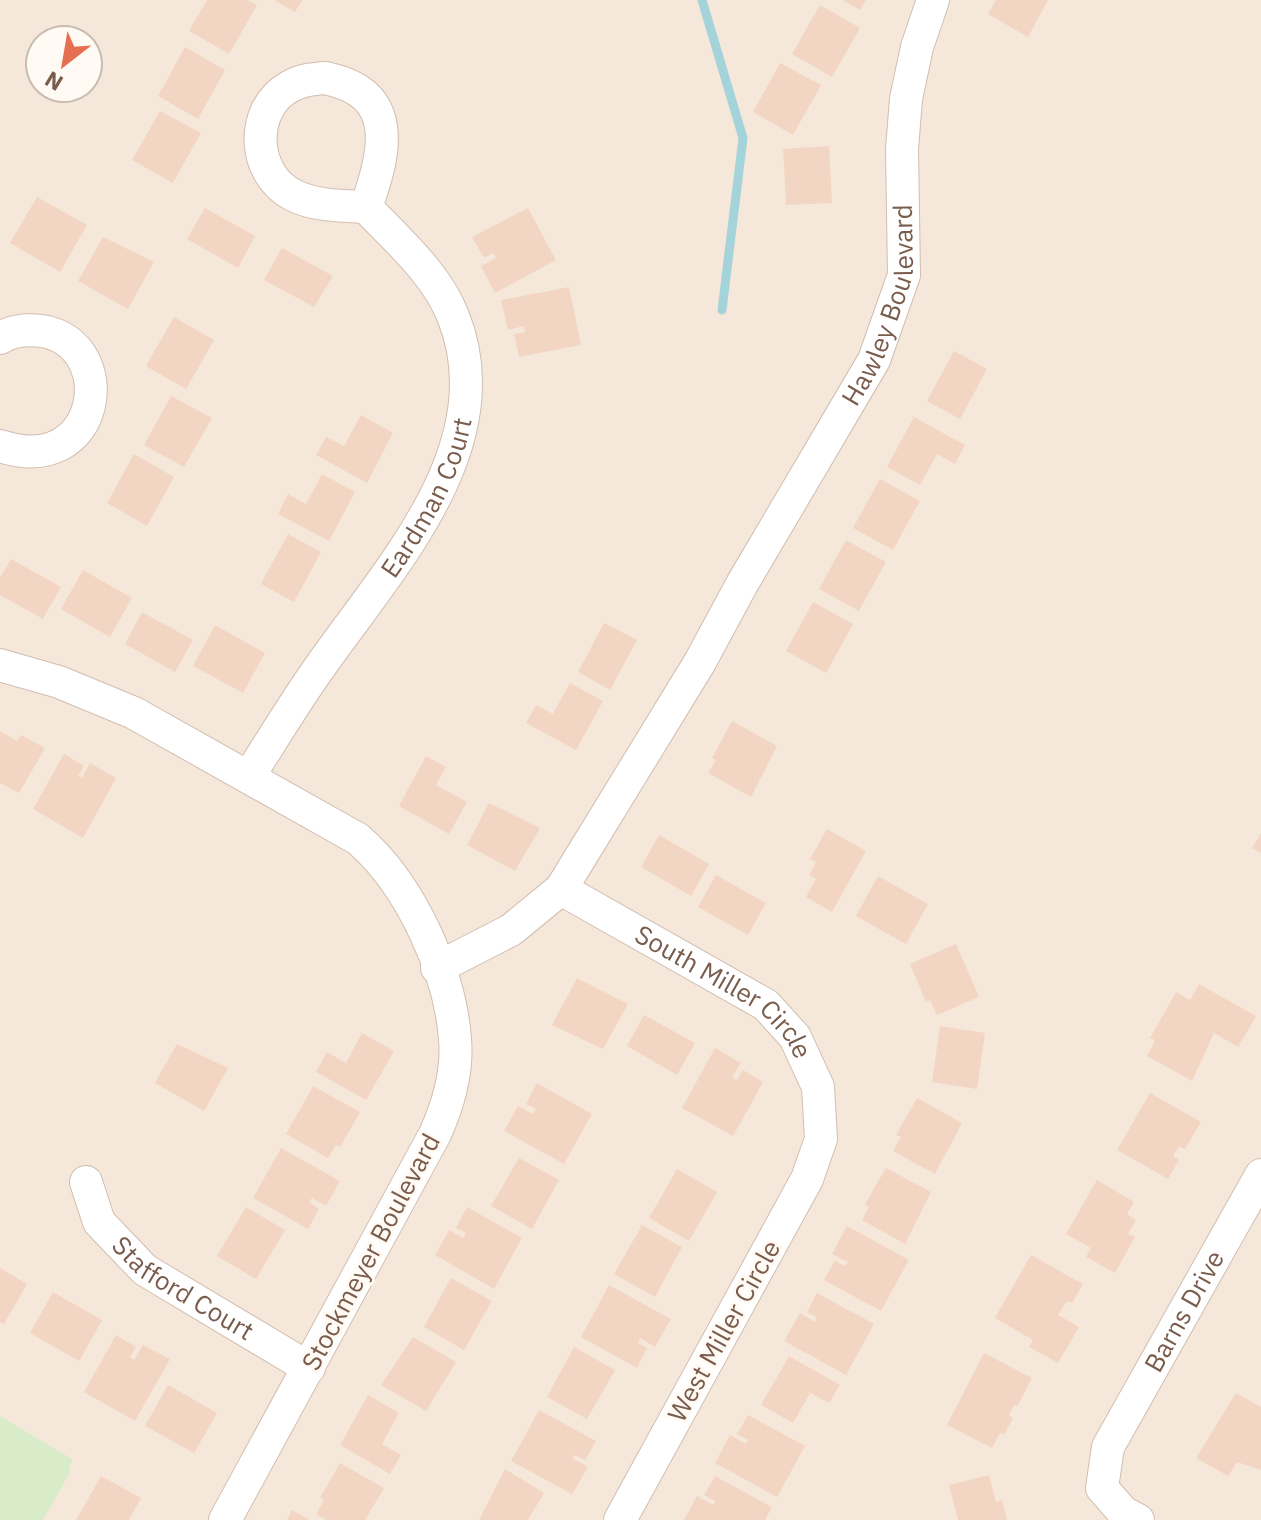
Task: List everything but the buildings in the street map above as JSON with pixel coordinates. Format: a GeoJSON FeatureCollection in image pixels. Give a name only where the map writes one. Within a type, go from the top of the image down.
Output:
{"type":"FeatureCollection","features":[{"type":"Feature","properties":{"kind":"street","name":"Hawley Boulevard"},"geometry":{"type":"LineString","coordinates":[[561,889],[700,662],[742,584],[874,360],[904,275],[902,149],[906,99],[917,47],[933,0]]}},
{"type":"Feature","properties":{"kind":"street"},"geometry":{"type":"LineString","coordinates":[[325,78],[344,82],[361,92],[374,106],[382,125],[384,144],[366,207],[313,201],[293,195],[276,182],[265,163],[260,143],[262,122],[272,103],[288,88],[305,80],[325,78]]}},
{"type":"Feature","properties":{"kind":"street","name":"Eardman Court"},"geometry":{"type":"LineString","coordinates":[[249,776],[403,549],[450,467],[463,428],[467,371],[453,315],[433,278],[366,207]]}},
{"type":"Feature","properties":{"kind":"street"},"geometry":{"type":"LineString","coordinates":[[0,338],[27,329],[46,332],[64,340],[78,353],[88,370],[92,392],[88,413],[78,431],[61,445],[31,453],[0,446]]}},
{"type":"Feature","properties":{"kind":"street","name":"Stockmeyer Boulevard"},"geometry":{"type":"LineString","coordinates":[[0,665],[110,701],[333,823],[381,859],[416,913],[437,968],[455,1040],[446,1107],[225,1520]]}},
{"type":"Feature","properties":{"kind":"street"},"geometry":{"type":"LineString","coordinates":[[437,968],[511,930],[561,889]]}},
{"type":"Feature","properties":{"kind":"street","name":"South Miller Circle"},"geometry":{"type":"LineString","coordinates":[[561,889],[766,1005],[795,1037],[818,1087],[821,1139]]}},
{"type":"Feature","properties":{"kind":"street","name":"West Miller Circle"},"geometry":{"type":"LineString","coordinates":[[620,1520],[807,1179],[821,1139]]}},
{"type":"Feature","properties":{"kind":"street","name":"Barns Drive"},"geometry":{"type":"LineString","coordinates":[[1138,1520],[1123,1512],[1102,1488],[1108,1447],[1261,1175]]}},
{"type":"Feature","properties":{"kind":"street","name":"Stafford Court"},"geometry":{"type":"LineString","coordinates":[[86,1182],[99,1222],[145,1270],[309,1368]]}},
{"type":"Feature","properties":{"kind":"shaded area"},"geometry":{"type":"Polygon","coordinates":[[[0,0],[1261,0],[1261,1520],[0,1520],[0,0]]]}},
{"type":"Feature","properties":{"kind":"green space"},"geometry":{"type":"Polygon","coordinates":[[[0,1416],[72,1459],[68,1476],[43,1520],[0,1520],[0,1416]]]}},
{"type":"Feature","properties":{"kind":"waterway"},"geometry":{"type":"LineString","coordinates":[[702,0],[743,138],[722,310]]}}]}
